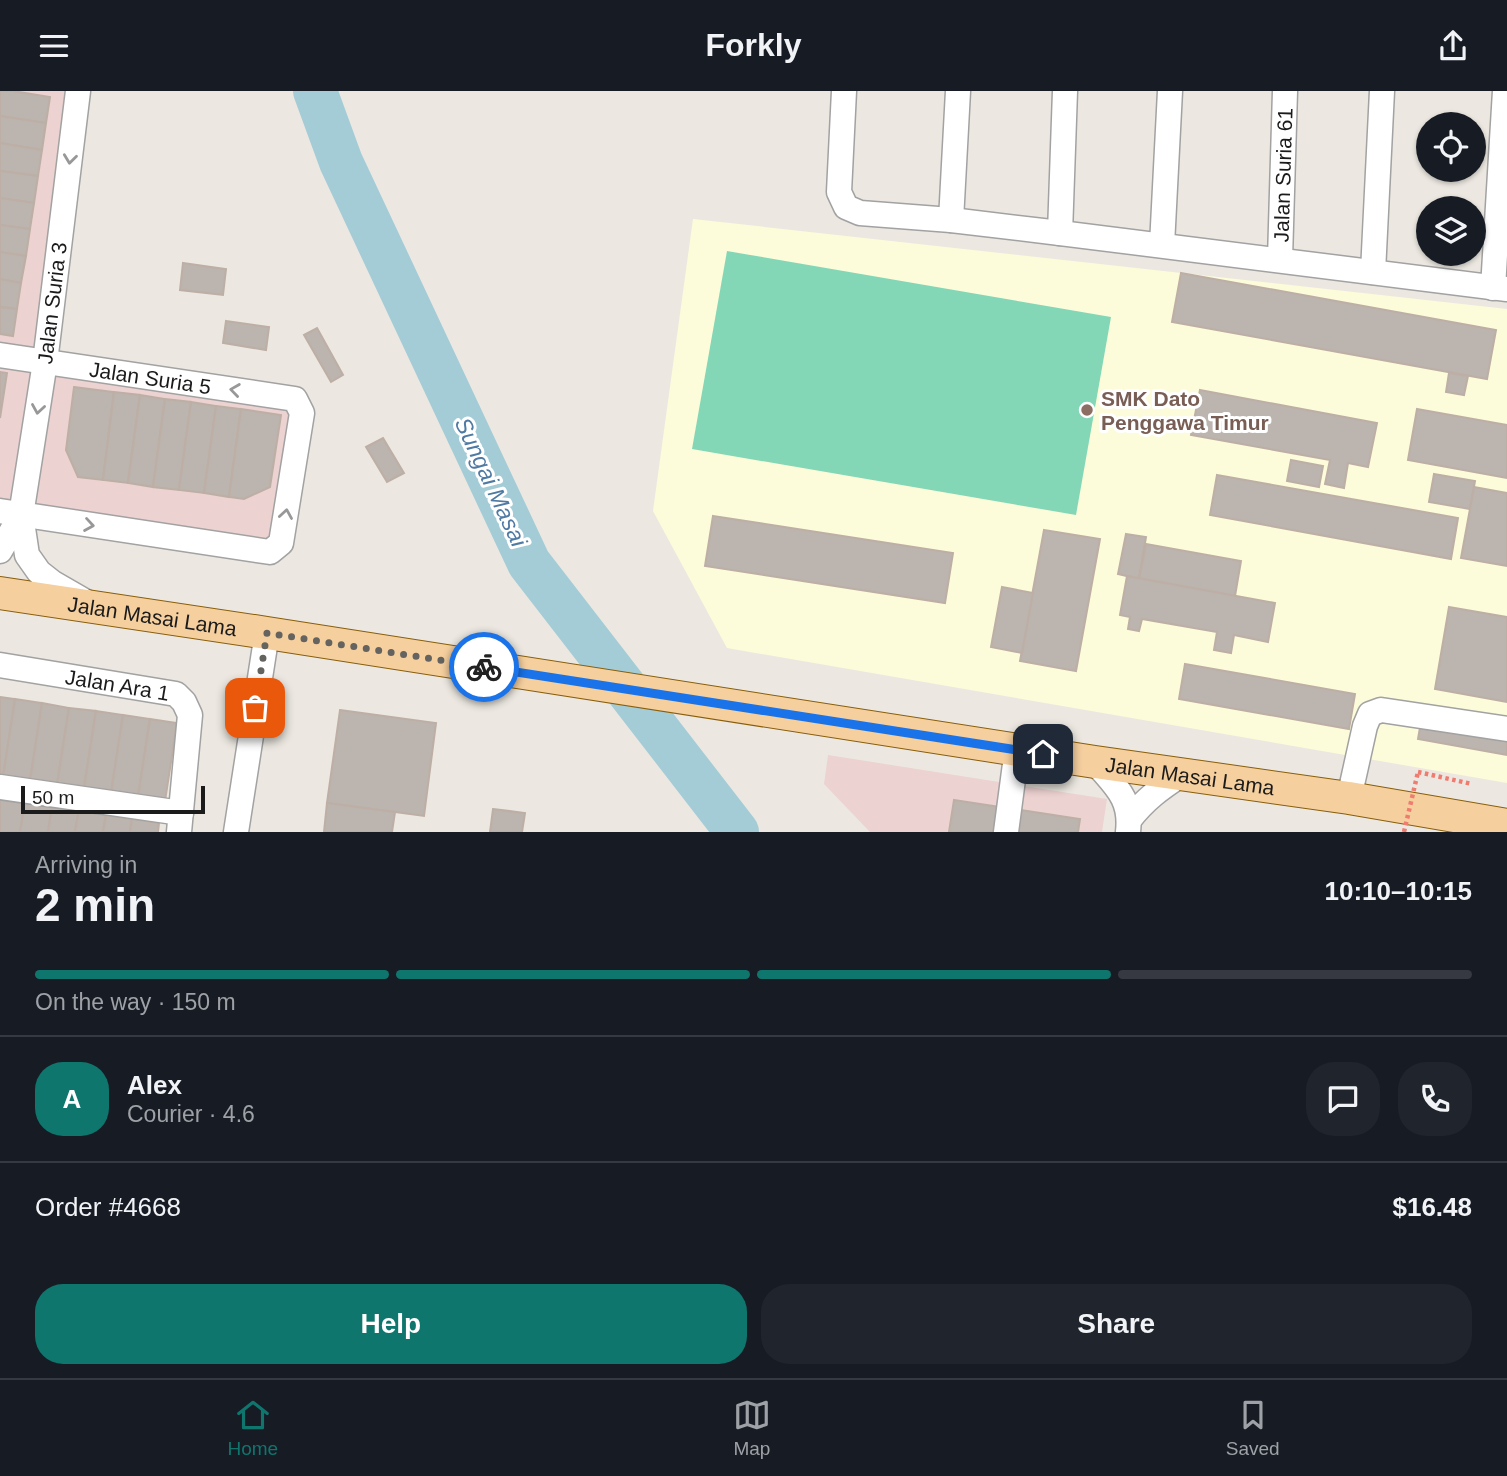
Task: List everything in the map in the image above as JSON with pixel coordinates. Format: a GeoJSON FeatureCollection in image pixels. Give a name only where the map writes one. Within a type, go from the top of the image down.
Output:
{"type":"FeatureCollection","features":[{"type":"Feature","properties":{"kind":"main road","name":"Jalan Masai Lama"},"geometry":{"type":"LineString","coordinates":[[0,593],[1095,762],[1349,798],[1507,825]]}},
{"type":"Feature","properties":{"kind":"street","name":"Jalan Suria 3"},"geometry":{"type":"LineString","coordinates":[[78,91],[45,362],[11,513],[27,555],[39,572],[96,608]]}},
{"type":"Feature","properties":{"kind":"street"},"geometry":{"type":"LineString","coordinates":[[844,91],[839,192],[846,207],[860,213],[951,220],[1500,288],[1505,91]]}},
{"type":"Feature","properties":{"kind":"street"},"geometry":{"type":"LineString","coordinates":[[951,220],[958,91]]}},
{"type":"Feature","properties":{"kind":"street"},"geometry":{"type":"LineString","coordinates":[[1060,233],[1065,91]]}},
{"type":"Feature","properties":{"kind":"street"},"geometry":{"type":"LineString","coordinates":[[1162,245],[1170,91]]}},
{"type":"Feature","properties":{"kind":"street","name":"Jalan Suria 61"},"geometry":{"type":"LineString","coordinates":[[1280,260],[1285,91]]}},
{"type":"Feature","properties":{"kind":"street"},"geometry":{"type":"LineString","coordinates":[[1373,272],[1382,91]]}},
{"type":"Feature","properties":{"kind":"street","name":"Jalan Suria 5"},"geometry":{"type":"LineString","coordinates":[[0,355],[295,399],[302,413],[281,543],[270,552],[11,513]]}},
{"type":"Feature","properties":{"kind":"street"},"geometry":{"type":"LineString","coordinates":[[0,551],[11,513]]}},
{"type":"Feature","properties":{"kind":"street"},"geometry":{"type":"LineString","coordinates":[[236,832],[267,633]]}},
{"type":"Feature","properties":{"kind":"street","name":"Jalan Ara 1"},"geometry":{"type":"LineString","coordinates":[[0,666],[176,694],[184,702],[190,715],[180,822]]}},
{"type":"Feature","properties":{"kind":"street"},"geometry":{"type":"LineString","coordinates":[[1349,798],[1365,726],[1370,714],[1381,709],[1507,729]]}},
{"type":"Feature","properties":{"kind":"street"},"geometry":{"type":"LineString","coordinates":[[1006,832],[1017,749]]}},
{"type":"Feature","properties":{"kind":"street"},"geometry":{"type":"LineString","coordinates":[[1095,762],[1122,794],[1126,802],[1128,826]]}},
{"type":"Feature","properties":{"kind":"street"},"geometry":{"type":"LineString","coordinates":[[1128,826],[1141,804],[1182,774]]}},
{"type":"Feature","properties":{"kind":"street"},"geometry":{"type":"LineString","coordinates":[[0,787],[180,822]]}},
{"type":"Feature","properties":{"kind":"path"},"geometry":{"type":"LineString","coordinates":[[1404,832],[1418,772],[1472,784]]}},
{"type":"Feature","properties":{"kind":"shaded area"},"geometry":{"type":"Polygon","coordinates":[[[0,91],[88,91],[55,358],[299,393],[290,546],[0,520],[0,91]]]}},
{"type":"Feature","properties":{"kind":"shaded area","name":"SMK Dato Penggawa Timur"},"geometry":{"type":"Polygon","coordinates":[[[693,219],[1507,309],[1507,783],[727,648],[653,511],[693,219]]]}},
{"type":"Feature","properties":{"kind":"shaded area"},"geometry":{"type":"Polygon","coordinates":[[[828,755],[1107,799],[1102,832],[870,832],[824,784],[828,755]]]}},
{"type":"Feature","properties":{"kind":"green space"},"geometry":{"type":"Polygon","coordinates":[[[727,251],[1111,317],[1076,515],[692,449],[727,251]]]}},
{"type":"Feature","properties":{"kind":"building"},"geometry":{"type":"Polygon","coordinates":[[[0,91],[50,97],[46,123],[0,116],[0,91]]]}},
{"type":"Feature","properties":{"kind":"building"},"geometry":{"type":"Polygon","coordinates":[[[0,116],[46,123],[42,150],[0,143],[0,116]]]}},
{"type":"Feature","properties":{"kind":"building"},"geometry":{"type":"Polygon","coordinates":[[[0,143],[42,150],[38,176],[0,171],[0,143]]]}},
{"type":"Feature","properties":{"kind":"building"},"geometry":{"type":"Polygon","coordinates":[[[0,171],[38,176],[34,203],[0,198],[0,171]]]}},
{"type":"Feature","properties":{"kind":"building"},"geometry":{"type":"Polygon","coordinates":[[[0,198],[34,203],[30,229],[0,225],[0,198]]]}},
{"type":"Feature","properties":{"kind":"building"},"geometry":{"type":"Polygon","coordinates":[[[0,225],[30,229],[26,256],[0,252],[0,225]]]}},
{"type":"Feature","properties":{"kind":"building"},"geometry":{"type":"Polygon","coordinates":[[[0,252],[26,256],[21,283],[0,279],[0,252]]]}},
{"type":"Feature","properties":{"kind":"building"},"geometry":{"type":"Polygon","coordinates":[[[183,263],[226,269],[223,295],[180,290],[183,263]]]}},
{"type":"Feature","properties":{"kind":"building"},"geometry":{"type":"Polygon","coordinates":[[[1181,273],[1496,330],[1487,379],[1172,322],[1181,273]]]}},
{"type":"Feature","properties":{"kind":"building"},"geometry":{"type":"Polygon","coordinates":[[[0,279],[21,283],[17,309],[0,307],[0,279]]]}},
{"type":"Feature","properties":{"kind":"building"},"geometry":{"type":"Polygon","coordinates":[[[0,307],[17,309],[13,336],[0,334],[0,307]]]}},
{"type":"Feature","properties":{"kind":"building"},"geometry":{"type":"Polygon","coordinates":[[[226,321],[269,327],[266,350],[223,343],[226,321]]]}},
{"type":"Feature","properties":{"kind":"building"},"geometry":{"type":"Polygon","coordinates":[[[317,328],[343,375],[331,382],[304,335],[317,328]]]}},
{"type":"Feature","properties":{"kind":"building"},"geometry":{"type":"Polygon","coordinates":[[[0,372],[7,373],[0,418],[0,372]]]}},
{"type":"Feature","properties":{"kind":"building"},"geometry":{"type":"Polygon","coordinates":[[[1449,373],[1468,376],[1464,395],[1446,392],[1449,373]]]}},
{"type":"Feature","properties":{"kind":"building"},"geometry":{"type":"Polygon","coordinates":[[[74,387],[114,392],[103,480],[78,477],[66,450],[74,387]]]}},
{"type":"Feature","properties":{"kind":"building"},"geometry":{"type":"Polygon","coordinates":[[[1200,390],[1377,423],[1368,467],[1348,463],[1344,488],[1325,484],[1330,460],[1191,435],[1200,390]]]}},
{"type":"Feature","properties":{"kind":"building"},"geometry":{"type":"Polygon","coordinates":[[[114,392],[140,395],[128,483],[103,480],[114,392]]]}},
{"type":"Feature","properties":{"kind":"building"},"geometry":{"type":"Polygon","coordinates":[[[140,395],[165,399],[153,487],[128,483],[140,395]]]}},
{"type":"Feature","properties":{"kind":"building"},"geometry":{"type":"Polygon","coordinates":[[[165,399],[191,402],[179,490],[153,487],[165,399]]]}},
{"type":"Feature","properties":{"kind":"building"},"geometry":{"type":"Polygon","coordinates":[[[191,402],[216,406],[204,493],[179,490],[191,402]]]}},
{"type":"Feature","properties":{"kind":"building"},"geometry":{"type":"Polygon","coordinates":[[[216,406],[241,409],[229,497],[204,493],[216,406]]]}},
{"type":"Feature","properties":{"kind":"building"},"geometry":{"type":"Polygon","coordinates":[[[241,409],[281,415],[270,487],[244,499],[229,497],[241,409]]]}},
{"type":"Feature","properties":{"kind":"building"},"geometry":{"type":"Polygon","coordinates":[[[1417,409],[1507,425],[1507,478],[1408,460],[1417,409]]]}},
{"type":"Feature","properties":{"kind":"building"},"geometry":{"type":"Polygon","coordinates":[[[383,438],[404,473],[387,482],[366,447],[383,438]]]}},
{"type":"Feature","properties":{"kind":"building"},"geometry":{"type":"Polygon","coordinates":[[[1291,460],[1323,466],[1319,487],[1287,481],[1291,460]]]}},
{"type":"Feature","properties":{"kind":"building"},"geometry":{"type":"Polygon","coordinates":[[[1434,474],[1475,481],[1470,509],[1429,502],[1434,474]]]}},
{"type":"Feature","properties":{"kind":"building"},"geometry":{"type":"Polygon","coordinates":[[[1217,475],[1458,518],[1451,559],[1210,515],[1217,475]]]}},
{"type":"Feature","properties":{"kind":"building"},"geometry":{"type":"Polygon","coordinates":[[[1474,487],[1507,493],[1507,566],[1461,558],[1474,487]]]}},
{"type":"Feature","properties":{"kind":"building"},"geometry":{"type":"Polygon","coordinates":[[[713,516],[953,553],[945,603],[705,566],[713,516]]]}},
{"type":"Feature","properties":{"kind":"building"},"geometry":{"type":"Polygon","coordinates":[[[1044,530],[1100,539],[1076,671],[1020,661],[1044,530]]]}},
{"type":"Feature","properties":{"kind":"building"},"geometry":{"type":"Polygon","coordinates":[[[1126,534],[1146,537],[1139,579],[1118,574],[1126,534]]]}},
{"type":"Feature","properties":{"kind":"building"},"geometry":{"type":"Polygon","coordinates":[[[1146,544],[1241,561],[1235,596],[1139,579],[1146,544]]]}},
{"type":"Feature","properties":{"kind":"building"},"geometry":{"type":"Polygon","coordinates":[[[1127,576],[1275,603],[1268,642],[1234,635],[1231,653],[1214,650],[1217,632],[1142,619],[1139,631],[1128,629],[1130,617],[1120,615],[1127,576]]]}},
{"type":"Feature","properties":{"kind":"building"},"geometry":{"type":"Polygon","coordinates":[[[1002,587],[1033,593],[1022,653],[991,647],[1002,587]]]}},
{"type":"Feature","properties":{"kind":"building"},"geometry":{"type":"Polygon","coordinates":[[[1449,607],[1507,617],[1507,702],[1435,689],[1449,607]]]}},
{"type":"Feature","properties":{"kind":"building"},"geometry":{"type":"Polygon","coordinates":[[[1185,664],[1355,694],[1349,729],[1179,699],[1185,664]]]}},
{"type":"Feature","properties":{"kind":"building"},"geometry":{"type":"Polygon","coordinates":[[[0,697],[15,699],[3,777],[0,776],[0,697]]]}},
{"type":"Feature","properties":{"kind":"building"},"geometry":{"type":"Polygon","coordinates":[[[15,699],[42,703],[30,781],[3,777],[15,699]]]}},
{"type":"Feature","properties":{"kind":"building"},"geometry":{"type":"Polygon","coordinates":[[[42,703],[69,708],[57,785],[30,781],[42,703]]]}},
{"type":"Feature","properties":{"kind":"building"},"geometry":{"type":"Polygon","coordinates":[[[69,708],[96,711],[84,788],[57,785],[69,708]]]}},
{"type":"Feature","properties":{"kind":"building"},"geometry":{"type":"Polygon","coordinates":[[[340,710],[436,723],[424,816],[327,803],[340,710]]]}},
{"type":"Feature","properties":{"kind":"building"},"geometry":{"type":"Polygon","coordinates":[[[96,711],[123,715],[111,793],[84,788],[96,711]]]}},
{"type":"Feature","properties":{"kind":"building"},"geometry":{"type":"Polygon","coordinates":[[[123,715],[150,719],[138,797],[111,793],[123,715]]]}},
{"type":"Feature","properties":{"kind":"building"},"geometry":{"type":"Polygon","coordinates":[[[1422,716],[1507,732],[1507,755],[1418,739],[1422,716]]]}},
{"type":"Feature","properties":{"kind":"building"},"geometry":{"type":"Polygon","coordinates":[[[150,719],[177,723],[165,801],[138,797],[150,719]]]}},
{"type":"Feature","properties":{"kind":"building"},"geometry":{"type":"Polygon","coordinates":[[[0,799],[25,803],[20,832],[0,832],[0,799]]]}},
{"type":"Feature","properties":{"kind":"building"},"geometry":{"type":"Polygon","coordinates":[[[954,800],[1080,819],[1078,832],[949,832],[954,800]]]}},
{"type":"Feature","properties":{"kind":"building"},"geometry":{"type":"Polygon","coordinates":[[[25,803],[52,807],[48,832],[20,832],[25,803]]]}},
{"type":"Feature","properties":{"kind":"building"},"geometry":{"type":"Polygon","coordinates":[[[327,803],[395,812],[392,832],[324,832],[327,803]]]}},
{"type":"Feature","properties":{"kind":"building"},"geometry":{"type":"Polygon","coordinates":[[[52,807],[79,810],[75,832],[48,832],[52,807]]]}},
{"type":"Feature","properties":{"kind":"building"},"geometry":{"type":"Polygon","coordinates":[[[493,809],[525,813],[522,832],[490,832],[493,809]]]}},
{"type":"Feature","properties":{"kind":"building"},"geometry":{"type":"Polygon","coordinates":[[[79,810],[106,815],[103,832],[75,832],[79,810]]]}},
{"type":"Feature","properties":{"kind":"building"},"geometry":{"type":"Polygon","coordinates":[[[106,815],[132,819],[130,832],[103,832],[106,815]]]}},
{"type":"Feature","properties":{"kind":"building"},"geometry":{"type":"Polygon","coordinates":[[[132,819],[159,823],[158,832],[130,832],[132,819]]]}},
{"type":"Feature","properties":{"kind":"waterway","name":"Sungai Masai"},"geometry":{"type":"LineString","coordinates":[[315,91],[341,162],[529,563],[737,832]]}},
{"type":"Feature","properties":{"kind":"way so far"},"geometry":{"type":"LineString","coordinates":[[255,708],[267,633],[484,667]]}},
{"type":"Feature","properties":{"kind":"place","name":"SMK Dato Penggawa Timur"},"geometry":{"type":"Point","coordinates":[1087,410]}},
{"type":"Feature","properties":{"kind":"route"},"geometry":{"type":"LineString","coordinates":[[484,667],[1043,754]]}}]}
